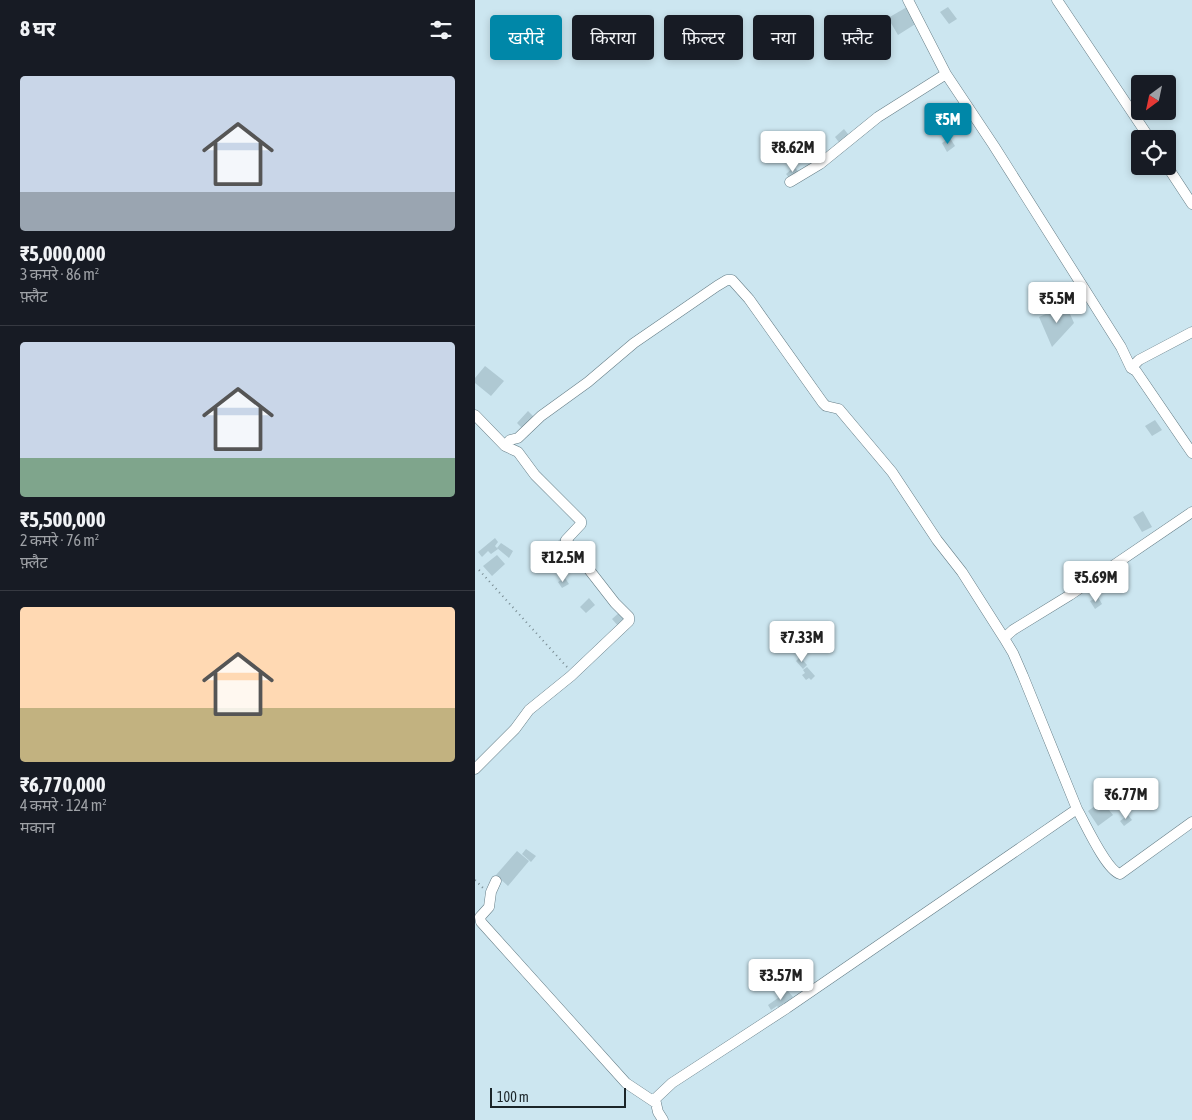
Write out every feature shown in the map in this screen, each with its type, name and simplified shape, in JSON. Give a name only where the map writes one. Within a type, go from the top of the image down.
[{"type":"street","points":[[908,0],[946,74],[1019,184],[1121,347],[1131,368],[1136,370],[1192,453]]},
{"type":"street","points":[[1057,0],[1144,130]]},
{"type":"street","points":[[790,182],[820,164],[878,118],[946,74]]},
{"type":"street","points":[[1173,175],[1192,204]]},
{"type":"street","points":[[505,446],[511,440],[518,438],[541,416],[588,382],[633,343],[717,286],[727,280],[732,280],[749,299],[823,403],[826,406],[839,409],[893,472],[937,540],[962,572],[1013,653],[1077,809],[1113,870],[1120,874],[1192,822]]},
{"type":"street","points":[[1131,368],[1139,360],[1192,332]]},
{"type":"street","points":[[475,415],[505,446],[518,452],[535,475],[581,521],[581,524],[566,540],[629,618],[625,625],[573,674],[529,710],[515,729],[475,769]]},
{"type":"street","points":[[1004,638],[1013,630],[1070,595],[1192,512]]},
{"type":"street","points":[[663,1120],[658,1112],[655,1099],[671,1083],[787,1008],[1077,809]]},
{"type":"street","points":[[497,881],[491,892],[489,907],[480,917],[481,922],[626,1083],[655,1103]]},
{"type":"path","points":[[479,570],[573,674]]},
{"type":"building","points":[[907,7],[917,23],[898,35],[891,23],[891,16]]},
{"type":"building","points":[[948,7],[957,19],[949,24],[940,12]]},
{"type":"building","points":[[844,129],[851,138],[841,145],[835,137]]},
{"type":"building","points":[[950,138],[955,146],[947,152],[942,143]]},
{"type":"building","points":[[794,167],[800,173],[791,180],[786,174]]},
{"type":"building","points":[[1066,305],[1074,323],[1052,347],[1039,317]]},
{"type":"building","points":[[485,366],[504,381],[491,396],[475,383],[475,378]]},
{"type":"building","points":[[528,411],[535,418],[523,429],[517,423]]},
{"type":"building","points":[[1155,420],[1162,430],[1152,436],[1145,426]]},
{"type":"building","points":[[1143,511],[1152,527],[1142,532],[1133,517]]},
{"type":"building","points":[[495,538],[498,542],[495,546],[498,549],[491,554],[488,551],[482,557],[478,552]]},
{"type":"building","points":[[561,538],[569,547],[561,554],[554,545]]},
{"type":"building","points":[[501,543],[513,551],[509,558],[497,548]]},
{"type":"building","points":[[497,555],[505,564],[492,576],[483,566]]},
{"type":"building","points":[[565,578],[569,584],[562,588],[558,582]]},
{"type":"building","points":[[1098,597],[1102,604],[1095,609],[1090,601]]},
{"type":"building","points":[[589,598],[595,605],[586,613],[580,607]]},
{"type":"building","points":[[620,612],[628,621],[620,628],[612,619]]},
{"type":"building","points":[[800,657],[807,665],[803,669],[796,661]]},
{"type":"building","points":[[807,667],[815,676],[811,680],[809,678],[806,680],[802,675],[805,673],[803,670]]},
{"type":"building","points":[[1102,801],[1113,815],[1098,826],[1088,811]]},
{"type":"building","points":[[1128,815],[1132,820],[1124,826],[1120,821]]},
{"type":"building","points":[[526,849],[536,856],[531,862],[522,854]]},
{"type":"building","points":[[517,851],[529,861],[508,886],[496,875]]},
{"type":"building","points":[[788,991],[793,997],[779,1008],[777,1006],[771,1010],[768,1005]]}]
